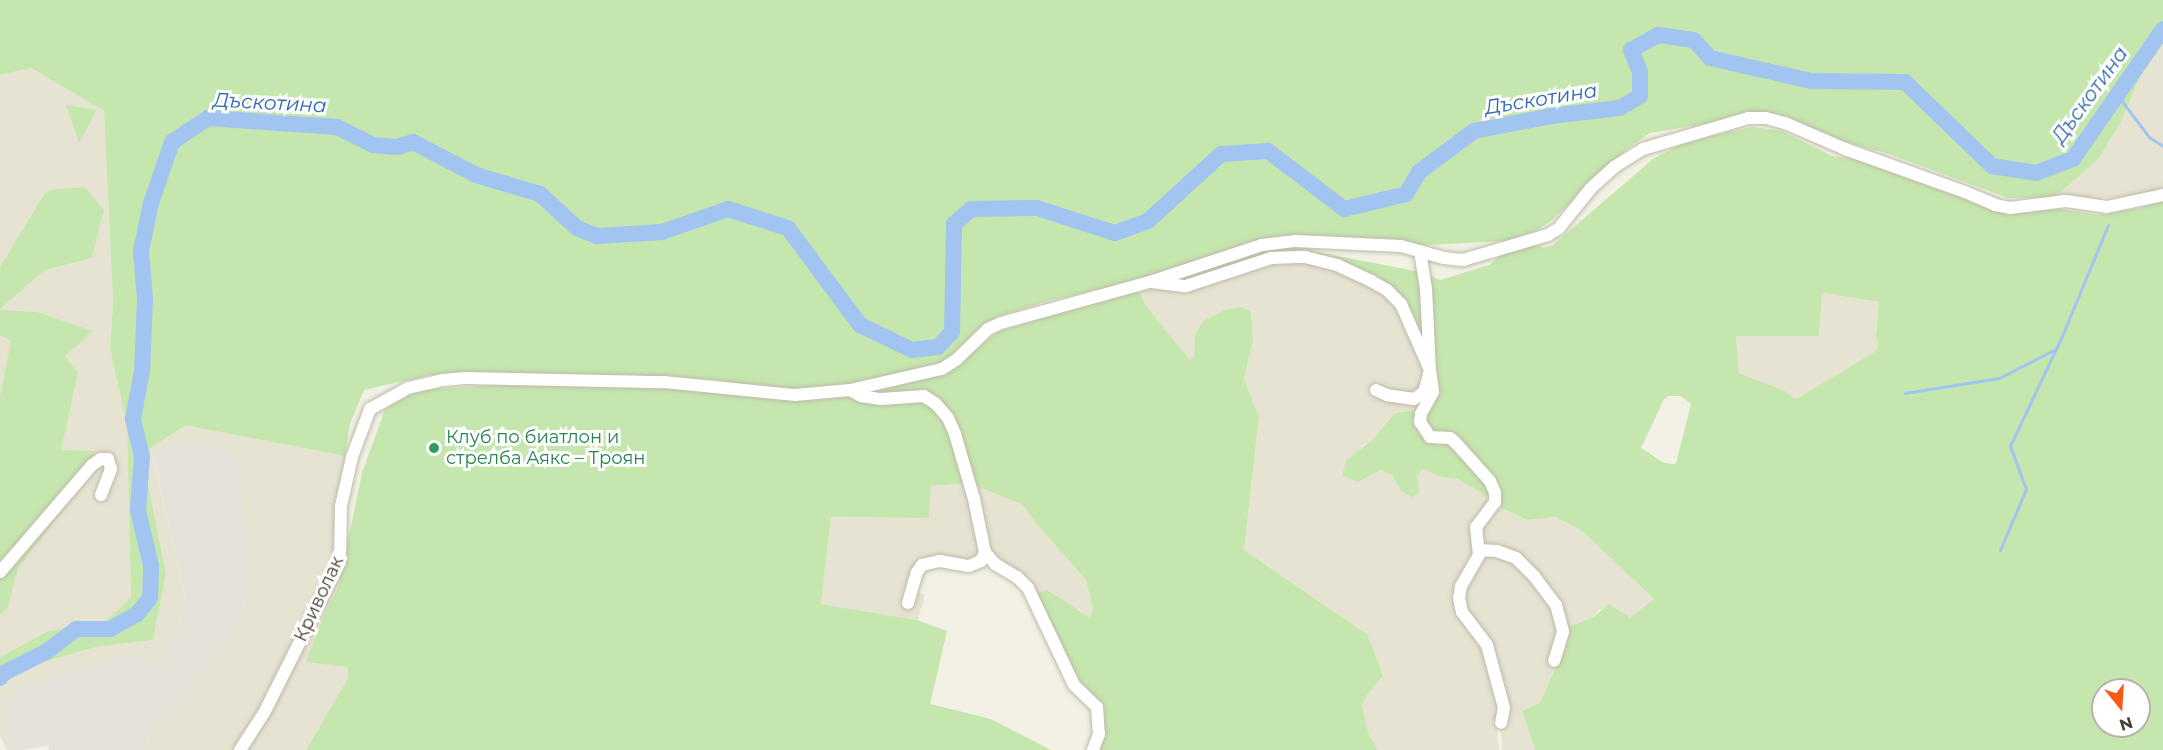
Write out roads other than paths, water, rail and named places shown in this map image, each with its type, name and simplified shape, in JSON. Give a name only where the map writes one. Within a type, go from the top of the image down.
[{"type":"street","points":[[850,390],[942,369],[956,360],[982,333],[1001,323],[1150,282],[1278,242],[1401,246],[1444,258],[1463,260],[1548,235],[1559,228],[1591,188],[1614,167],[1643,149],[1748,118],[1766,118],[1785,123],[1845,149],[1915,173],[1995,205],[2010,208],[2073,201],[2107,207],[2163,195]]},
{"type":"street","points":[[1420,251],[1427,299],[1433,392],[1421,414],[1420,422],[1430,437],[1450,438],[1455,442],[1490,482],[1496,493],[1495,502],[1476,527],[1478,560],[1459,593],[1459,606],[1487,645],[1504,708],[1501,723]]},
{"type":"street","points":[[1150,282],[1186,286],[1271,258],[1305,257],[1337,265],[1371,281],[1395,297],[1407,315],[1430,370],[1424,392],[1414,399],[1387,395],[1376,390]]},
{"type":"street","name":"Криволак","points":[[240,750],[264,713],[340,562],[341,506],[352,457],[370,409],[408,388],[443,380],[664,382],[795,395],[850,390]]},
{"type":"street","points":[[850,390],[861,396],[881,399],[924,396],[936,404],[956,434],[974,499],[985,552],[994,564],[1017,577],[1028,588],[1062,654],[1074,685],[1097,707],[1099,734],[1093,750]]},
{"type":"street","points":[[0,572],[92,465],[101,459],[108,459],[111,469],[101,495]]},
{"type":"street","points":[[1479,550],[1497,551],[1516,558],[1534,576],[1556,605],[1563,632],[1554,661]]},
{"type":"street","points":[[908,603],[917,572],[922,566],[940,561],[969,566],[981,561],[985,552]]},
{"type":"waterway","name":"Дъскотина","points":[[0,678],[4,673],[46,652],[76,629],[110,629],[137,614],[150,598],[151,566],[138,510],[142,456],[133,419],[142,371],[145,299],[141,251],[151,203],[172,142],[208,118],[337,127],[373,145],[397,147],[413,142],[476,175],[540,194],[577,228],[597,236],[662,232],[728,209],[788,228],[860,325],[912,350],[938,347],[952,332],[954,224],[971,209],[1037,208],[1115,233],[1148,221],[1221,154],[1268,151],[1344,209],[1406,194],[1419,172],[1474,131],[1551,116],[1620,108],[1640,96],[1640,72],[1631,50],[1658,35],[1694,40],[1710,58],[1811,81],[1905,82],[1992,166],[2036,173],[2073,159],[2163,29]]},
{"type":"waterway","points":[[2118,96],[2149,137],[2163,146]]},
{"type":"waterway","points":[[2000,550],[2026,489],[2010,446],[2062,336],[2108,225]]},
{"type":"waterway","points":[[1905,393],[1999,378],[2054,350]]},
{"type":"place","name":"Клуб по биатлон и стрелба Аякс – Троян","points":[[434,448]]}]
